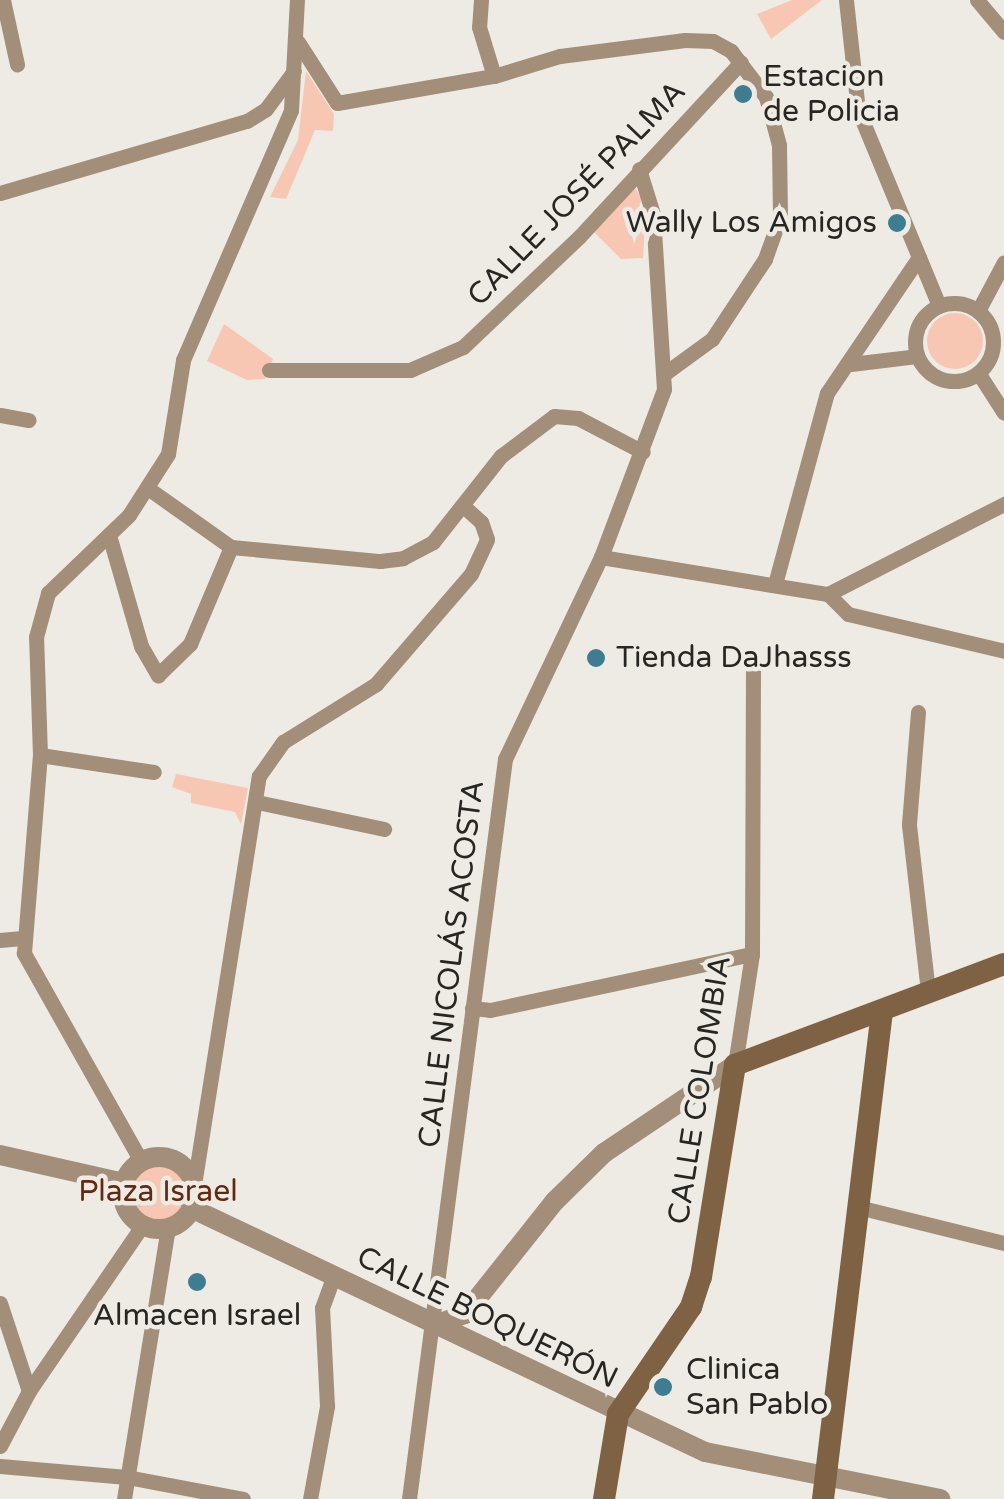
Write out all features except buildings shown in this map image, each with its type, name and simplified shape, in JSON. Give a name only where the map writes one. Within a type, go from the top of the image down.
[{"type":"main road","points":[[735,1065],[1004,964]]},
{"type":"main road","points":[[824,1488],[882,1011]]},
{"type":"main road","name":"CALLE COLOMBIA","points":[[604,1499],[618,1414],[691,1307],[735,1065]]},
{"type":"street","points":[[3,0],[17,64]]},
{"type":"street","points":[[141,1161],[32,973],[22,938],[40,756],[40,610],[60,578],[109,535],[149,489],[168,454],[183,360],[283,134],[294,71],[297,0]]},
{"type":"street","points":[[481,0],[479,27],[494,76]]},
{"type":"street","points":[[846,0],[858,110],[938,306]]},
{"type":"street","points":[[978,0],[1004,32]]},
{"type":"street","points":[[294,40],[337,104],[494,76],[537,59],[686,40],[722,44],[766,97],[773,120],[780,217],[765,258],[712,339],[664,374]]},
{"type":"street","name":"CALLE JOSÉ PALMA","points":[[269,370],[389,372],[436,362],[488,327],[740,62]]},
{"type":"street","points":[[0,193],[246,122],[266,109],[294,71]]},
{"type":"street","name":"CALLE NICOLÁS ACOSTA","points":[[409,1499],[505,759],[601,557],[643,452],[664,374],[653,214],[640,169]]},
{"type":"street","points":[[851,364],[852,351],[920,257]]},
{"type":"street","points":[[978,311],[1004,262]]},
{"type":"street","points":[[938,306],[978,311]]},
{"type":"street","points":[[938,306],[916,331],[916,356],[943,380],[983,369],[1004,369]]},
{"type":"street","points":[[978,311],[994,340],[983,369],[1004,413]]},
{"type":"street","points":[[775,584],[814,423],[833,381],[851,364],[916,356]]},
{"type":"street","points":[[0,415],[29,420]]},
{"type":"street","points":[[149,489],[231,547],[403,558],[433,542],[501,456],[554,416],[578,418],[643,452]]},
{"type":"street","points":[[828,594],[1004,504]]},
{"type":"street","points":[[124,1499],[168,1228],[192,1208],[257,802],[270,754],[376,684],[471,574],[486,539],[480,522],[462,505]]},
{"type":"street","points":[[109,535],[141,646],[158,675],[190,644],[231,547]]},
{"type":"street","points":[[601,557],[828,594],[848,614],[1004,651]]},
{"type":"street","name":"CALLE COLOMBIA","points":[[735,1065],[752,954],[753,664]]},
{"type":"street","points":[[918,712],[909,825],[928,992]]},
{"type":"street","points":[[40,756],[154,772]]},
{"type":"street","points":[[257,802],[384,829]]},
{"type":"street","points":[[0,940],[22,938]]},
{"type":"street","points":[[472,1008],[490,1010],[752,954]]},
{"type":"street","points":[[433,1326],[465,1314],[555,1201],[604,1154],[735,1065]]},
{"type":"street","points":[[0,1155],[124,1183]]},
{"type":"street","points":[[141,1161],[174,1160],[194,1184]]},
{"type":"street","points":[[141,1161],[124,1183],[125,1207],[142,1226],[168,1228]]},
{"type":"street","points":[[858,1207],[1004,1243]]},
{"type":"street","name":"CALLE BOQUERÓN","points":[[192,1208],[332,1278],[705,1452],[824,1488],[940,1499]]},
{"type":"street","points":[[0,1446],[29,1391],[142,1226]]},
{"type":"street","points":[[310,1499],[327,1406],[322,1308],[332,1278]]},
{"type":"street","points":[[0,1303],[29,1391]]},
{"type":"street","points":[[0,1466],[127,1477],[242,1499]]},
{"type":"green space","points":[[792,0],[822,0],[771,39],[757,14]]},
{"type":"green space","points":[[306,71],[334,114],[333,131],[315,130],[286,199],[270,197],[298,140]]},
{"type":"green space","points":[[634,186],[646,206],[643,258],[621,259],[591,229]]},
{"type":"green space","points":[[955,313],[975,321],[983,341],[975,361],[955,369],[935,361],[927,341],[935,321]]},
{"type":"green space","points":[[224,324],[273,359],[265,379],[247,380],[207,361]]},
{"type":"green space","points":[[176,774],[248,788],[241,824],[235,812],[191,803],[191,794],[172,787]]},
{"type":"green space","name":"Plaza Israel","points":[[158,1162],[180,1171],[189,1193],[180,1215],[158,1224],[136,1215],[127,1193],[136,1171]]},
{"type":"place","name":"Estacion de Policia","points":[[743,94]]},
{"type":"place","name":"Wally Los Amigos","points":[[897,223]]},
{"type":"place","name":"Tienda DaJhasss","points":[[596,658]]},
{"type":"place","name":"Almacen Israel","points":[[197,1282]]},
{"type":"place","name":"Clinica San Pablo","points":[[663,1387]]}]
